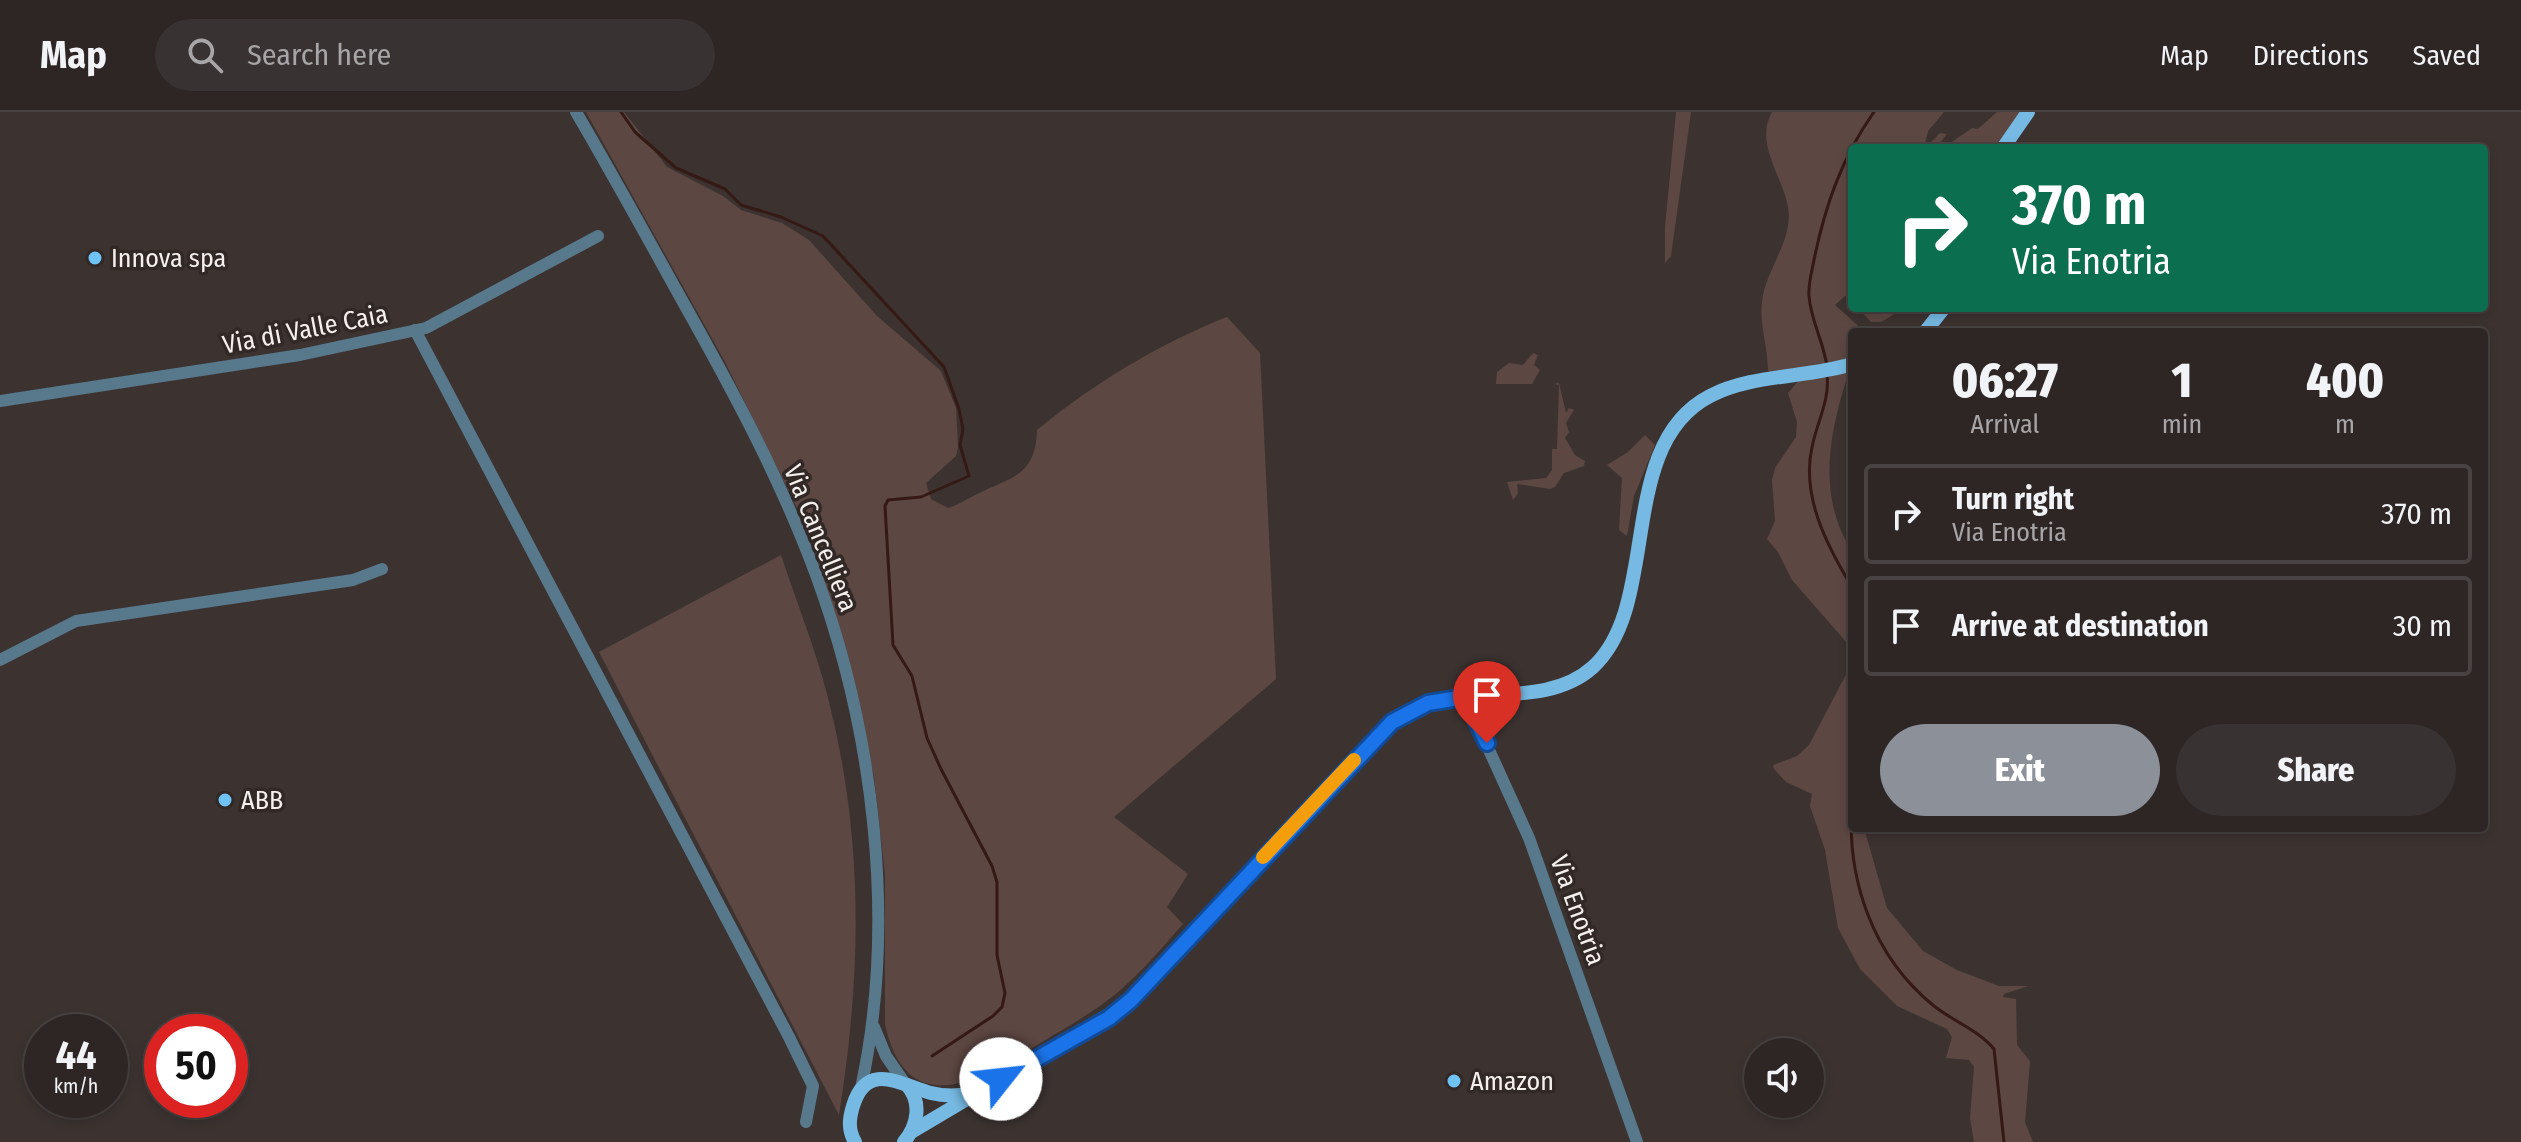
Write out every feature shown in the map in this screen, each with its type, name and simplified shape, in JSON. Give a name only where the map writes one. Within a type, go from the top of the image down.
[{"type":"main road","points":[[2006,144],[2028,112]]},
{"type":"main road","points":[[1928,328],[1941,312]]},
{"type":"main road","points":[[910,1138],[977,1093],[1127,1004],[1388,725],[1428,703],[1558,687],[1595,666],[1622,623],[1646,499],[1661,456],[1677,426],[1693,407],[1713,394],[1847,366]]},
{"type":"main road","points":[[843,1142],[861,1088],[885,1078],[938,1095],[977,1093]]},
{"type":"main road","points":[[904,1082],[916,1102],[910,1138]]},
{"type":"main road","points":[[849,1127],[855,1142]]},
{"type":"street","name":"Via Cancelliera","points":[[576,112],[739,403],[782,492],[831,616],[849,687],[873,830],[879,901],[873,1024],[861,1088]]},
{"type":"street","name":"Via di Valle Caia","points":[[0,401],[300,355],[426,328],[598,236]]},
{"type":"street","points":[[415,330],[789,1037],[813,1086],[806,1122]]},
{"type":"street","points":[[0,660],[76,621],[353,580],[382,569]]},
{"type":"street","name":"Via Enotria","points":[[1465,697],[1529,838],[1637,1142]]},
{"type":"street","name":"Via Cancelliera","points":[[873,1024],[886,1056],[904,1082]]},
{"type":"shaded area","points":[[586,112],[624,112],[667,167],[723,196],[741,210],[782,223],[809,240],[877,316],[941,371],[956,408],[958,447],[956,456],[926,483],[931,499],[948,508],[1019,473],[1032,457],[1037,430],[1104,381],[1177,339],[1227,317],[1260,353],[1276,679],[1114,817],[1188,874],[1167,907],[1183,924],[1142,969],[1108,1000],[1020,1056],[973,1079],[950,1085],[929,1084],[911,1075],[896,1056],[885,1024],[885,875],[874,777],[831,601],[802,518],[724,360]]},
{"type":"shaded area","points":[[1676,112],[1691,112],[1671,256],[1665,263],[1665,227]]},
{"type":"shaded area","points":[[1772,112],[1944,112],[1928,131],[1925,144],[1848,144],[1848,294],[1835,305],[1861,328],[1848,328],[1848,360],[1772,375],[1768,370],[1762,302],[1789,219],[1785,196],[1768,148],[1767,124]]},
{"type":"shaded area","points":[[1997,112],[2020,112],[1997,144],[1949,144],[1972,128],[1978,129]]},
{"type":"shaded area","points":[[1940,133],[1947,134],[1939,144],[1929,144]]},
{"type":"shaded area","points":[[1862,312],[1898,312],[1881,322],[1871,322]]},
{"type":"shaded area","points":[[1533,353],[1538,355],[1534,365],[1540,370],[1532,384],[1496,384],[1497,372],[1509,363],[1523,365]]},
{"type":"shaded area","points":[[1848,372],[1831,446],[1830,489],[1834,511],[1848,544],[1848,644],[1792,580],[1778,552],[1767,539],[1775,521],[1772,480],[1775,468],[1796,437],[1797,422],[1788,393],[1799,380]]},
{"type":"shaded area","points":[[1559,383],[1566,413],[1569,408],[1574,410],[1566,423],[1569,432],[1565,438],[1575,455],[1585,461],[1584,466],[1564,473],[1555,487],[1550,489],[1517,484],[1518,493],[1513,500],[1507,482],[1546,478],[1552,470],[1552,449],[1557,449],[1559,385],[1553,384]]},
{"type":"shaded area","points":[[1645,435],[1655,445],[1634,496],[1627,536],[1619,530],[1622,478],[1607,465],[1628,452]]},
{"type":"shaded area","points":[[781,555],[827,694],[848,800],[856,904],[855,956],[847,1061],[839,1115],[599,652]]},
{"type":"shaded area","points":[[1848,671],[1848,832],[1865,832],[1887,908],[1923,951],[1957,970],[1999,986],[2028,986],[2003,997],[2016,999],[2017,1045],[2030,1061],[2025,1122],[2033,1142],[1974,1142],[1970,1118],[1974,1067],[1969,1060],[1946,1058],[1952,1037],[1947,1029],[1897,1006],[1860,969],[1838,928],[1825,850],[1810,806],[1812,794],[1786,782],[1773,765],[1797,756],[1809,745]]},
{"type":"waterway","points":[[621,112],[635,132],[676,168],[725,189],[741,205],[781,217],[823,236],[944,367],[959,409],[963,429],[960,445],[969,476],[921,497],[888,500],[885,506],[893,645],[912,676],[927,738],[992,866],[997,882],[997,955],[1005,993],[1002,1007],[993,1016],[932,1056]]},
{"type":"waterway","points":[[1855,144],[1874,112]]},
{"type":"waterway","points":[[1827,367],[1810,305],[1810,278],[1824,220],[1848,158]]},
{"type":"waterway","points":[[1827,375],[1825,402],[1812,447],[1810,484],[1825,538],[1848,580]]},
{"type":"waterway","points":[[1851,832],[1859,887],[1879,939],[1894,964],[1934,1006],[1981,1036],[1994,1049],[2004,1142]]},
{"type":"slow traffic","points":[[1263,857],[1354,760]]},
{"type":"place","name":"Innova spa","points":[[95,258]]},
{"type":"place","name":"ABB","points":[[225,800]]},
{"type":"place","name":"Amazon","points":[[1454,1081]]},
{"type":"route","points":[[1001,1079],[1119,1011],[1392,722],[1428,703],[1465,697],[1487,743]]}]
